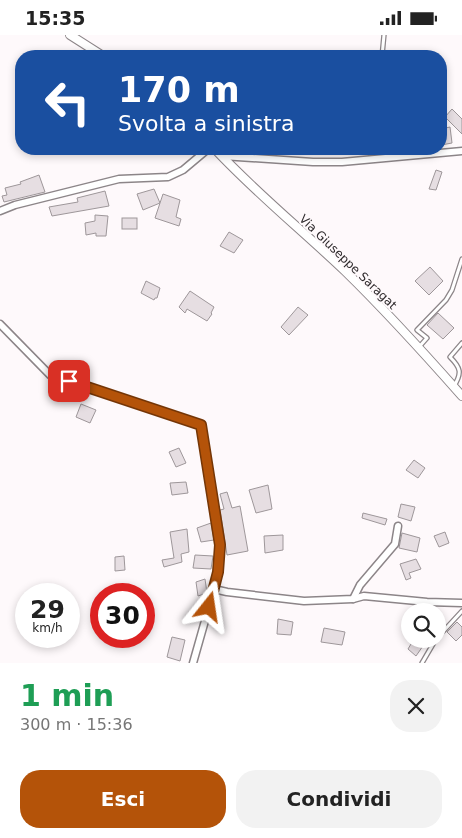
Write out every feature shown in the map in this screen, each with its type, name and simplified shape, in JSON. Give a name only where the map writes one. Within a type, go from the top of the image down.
[{"type":"street","points":[[70,35],[94,50]]},
{"type":"street","points":[[447,151],[462,151]]},
{"type":"street","points":[[0,211],[15,205],[119,179],[168,177],[183,170],[201,155]]},
{"type":"street","points":[[222,156],[342,162],[399,155]]},
{"type":"street","name":"Via Giuseppe Saragat","points":[[222,156],[282,215],[345,271],[419,347],[462,396]]},
{"type":"street","points":[[0,324],[50,375],[201,425],[220,545],[218,572],[193,663]]},
{"type":"street","points":[[353,599],[360,585],[395,545],[398,525]]},
{"type":"street","points":[[214,589],[304,601],[353,599],[364,596],[426,602],[462,603]]},
{"type":"lane","points":[[383,50],[384,35]]},
{"type":"lane","points":[[419,347],[427,338],[417,330],[446,300],[452,290],[462,259]]},
{"type":"lane","points":[[454,387],[460,378],[460,372],[458,365],[450,357],[462,343]]},
{"type":"lane","points":[[446,628],[462,611]]},
{"type":"lane","points":[[422,663],[431,648]]},
{"type":"building","points":[[452,109],[462,119],[462,134],[447,119],[447,115]]},
{"type":"building","points":[[450,127],[452,143],[447,144],[447,128]]},
{"type":"building","points":[[436,170],[442,172],[436,190],[429,189]]},
{"type":"building","points":[[39,175],[45,192],[4,202],[2,196],[7,195],[5,188],[21,184],[20,182]]},
{"type":"building","points":[[154,189],[160,203],[143,210],[137,194]]},
{"type":"building","points":[[105,191],[109,206],[52,216],[49,207],[78,202],[77,198]]},
{"type":"building","points":[[163,194],[180,200],[176,217],[181,219],[179,226],[155,218]]},
{"type":"building","points":[[95,215],[108,216],[106,236],[96,236],[96,233],[86,235],[85,223],[95,221]]},
{"type":"building","points":[[122,218],[137,218],[137,229],[122,229]]},
{"type":"building","points":[[229,232],[243,240],[234,253],[220,246]]},
{"type":"building","points":[[430,267],[443,281],[429,295],[415,281]]},
{"type":"building","points":[[146,281],[160,288],[157,298],[154,300],[141,293]]},
{"type":"building","points":[[190,291],[214,307],[207,321],[187,309],[185,313],[179,307]]},
{"type":"building","points":[[298,307],[308,315],[289,335],[281,327]]},
{"type":"building","points":[[438,313],[454,328],[443,339],[427,325]]},
{"type":"building","points":[[81,404],[96,410],[90,423],[76,417]]},
{"type":"building","points":[[179,448],[186,463],[176,467],[169,452]]},
{"type":"building","points":[[414,460],[425,468],[418,478],[406,470]]},
{"type":"building","points":[[186,482],[188,493],[172,495],[170,483]]},
{"type":"building","points":[[268,485],[272,509],[256,513],[249,490]]},
{"type":"building","points":[[227,492],[232,508],[240,506],[248,551],[227,555],[220,510],[224,509],[220,494]]},
{"type":"building","points":[[401,504],[415,507],[411,521],[398,517]]},
{"type":"building","points":[[363,513],[387,519],[385,525],[362,518]]},
{"type":"building","points":[[211,523],[214,540],[201,542],[197,528]]},
{"type":"building","points":[[187,529],[189,552],[181,554],[182,562],[164,567],[162,560],[174,558],[170,532]]},
{"type":"building","points":[[445,532],[449,543],[439,547],[434,536]]},
{"type":"building","points":[[402,533],[420,538],[417,552],[399,548]]},
{"type":"building","points":[[283,535],[283,550],[265,553],[264,536]]},
{"type":"building","points":[[195,555],[213,556],[211,569],[193,568]]},
{"type":"building","points":[[124,556],[125,570],[115,571],[115,557]]},
{"type":"building","points":[[416,559],[421,569],[409,573],[411,578],[406,580],[400,564]]},
{"type":"building","points":[[205,579],[207,593],[198,596],[196,582]]},
{"type":"building","points":[[278,619],[293,622],[291,635],[277,634]]},
{"type":"building","points":[[457,622],[462,627],[462,635],[456,641],[447,632]]},
{"type":"building","points":[[324,628],[345,632],[342,645],[321,642]]},
{"type":"building","points":[[172,637],[185,640],[180,661],[167,657]]},
{"type":"building","points":[[409,648],[422,648],[416,656]]},
{"type":"route","points":[[69,381],[201,425],[220,545],[218,572],[209,607]]}]
